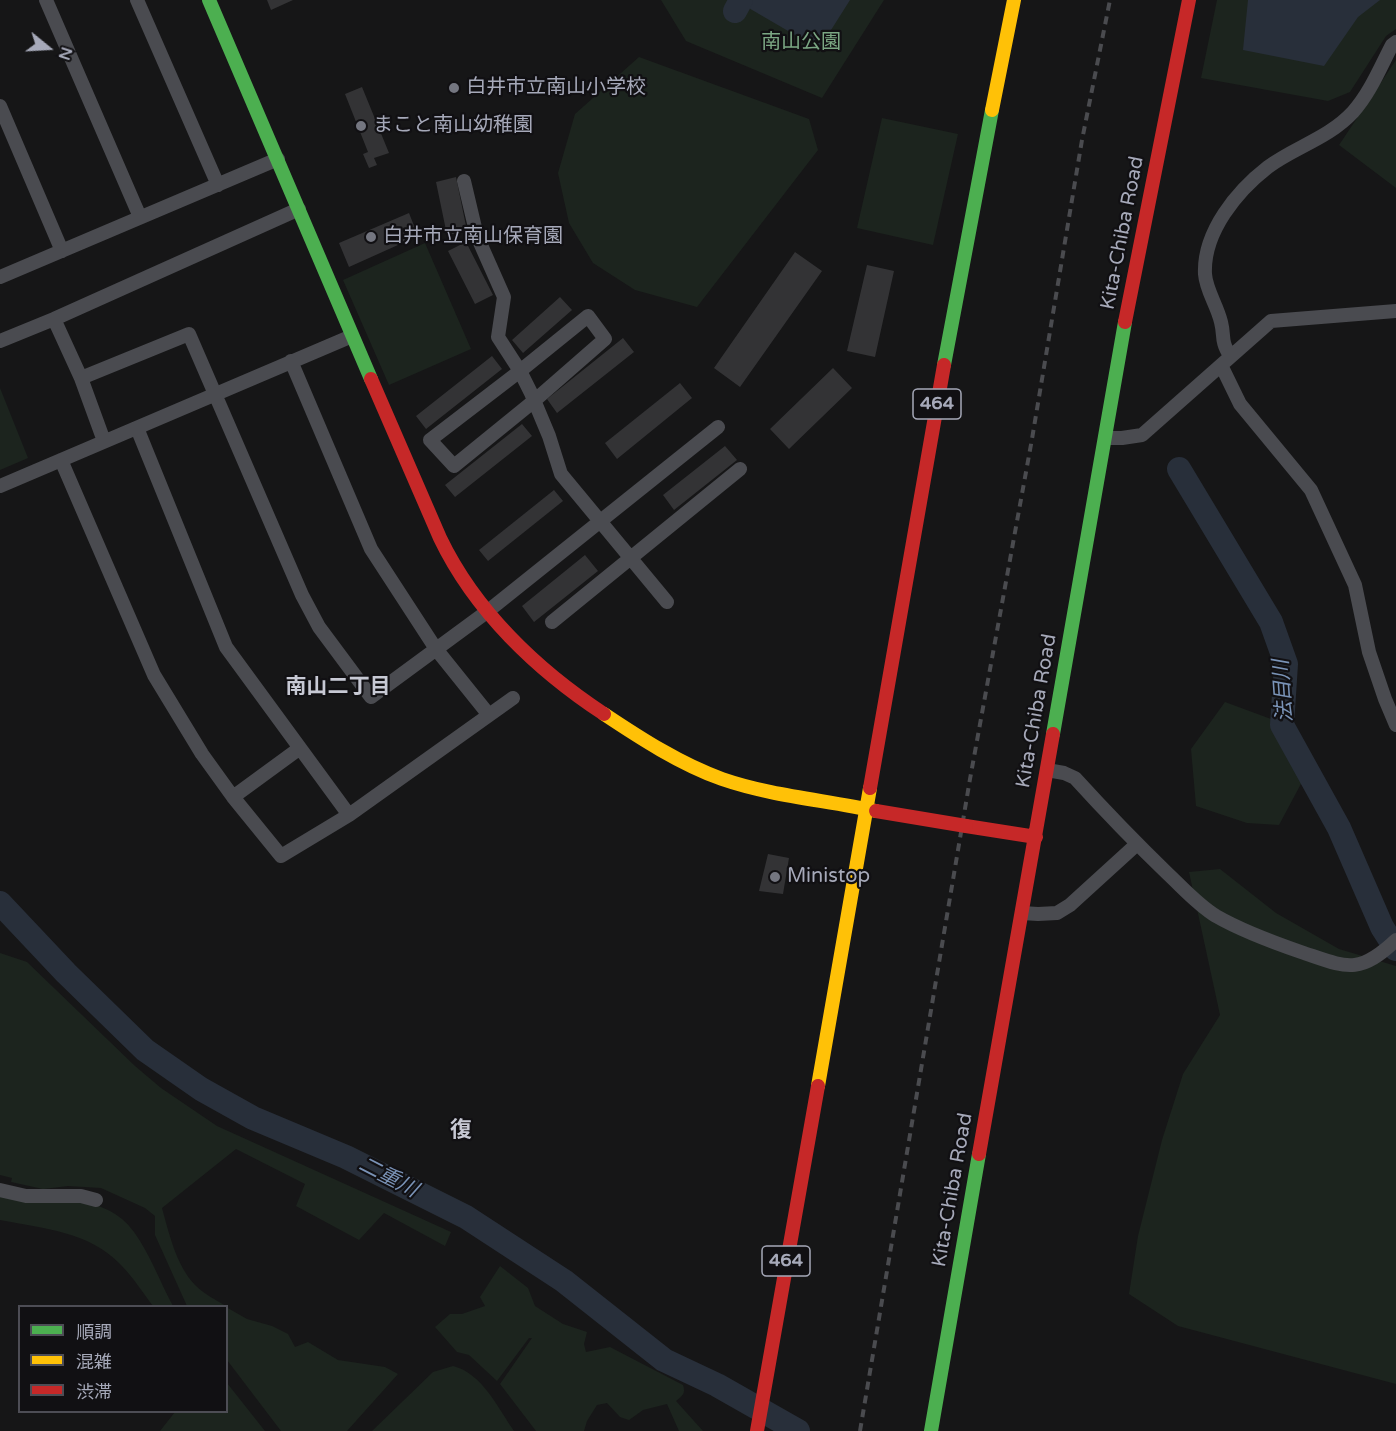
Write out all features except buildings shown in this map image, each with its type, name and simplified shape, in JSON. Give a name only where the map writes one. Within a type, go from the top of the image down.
[{"type":"main road","points":[[209,0],[433,524],[451,560],[488,611],[515,640],[575,696],[614,723],[678,759],[720,777],[774,793],[1029,836]]},
{"type":"main road","name":"464","points":[[757,1431],[816,1091],[871,810],[960,272],[1014,0]]},
{"type":"main road","name":"Kita-Chiba Road","points":[[931,1431],[1022,913],[1029,836],[1047,770],[1128,305],[1189,0]]},
{"type":"street","points":[[46,0],[140,217]]},
{"type":"street","points":[[137,0],[218,184]]},
{"type":"street","points":[[1396,42],[1392,45],[1365,97],[1352,114],[1327,133],[1269,167],[1244,189],[1217,226],[1209,243],[1205,275],[1221,322],[1225,360],[1240,404],[1311,489],[1355,585],[1369,652],[1396,725]]},
{"type":"street","points":[[0,106],[62,251]]},
{"type":"street","points":[[0,277],[278,159]]},
{"type":"street","points":[[464,181],[477,236],[504,297],[498,337],[520,371],[534,401],[549,436],[561,474],[599,523],[667,602]]},
{"type":"street","points":[[0,341],[299,209]]},
{"type":"street","points":[[1105,438],[1142,435],[1270,321],[1396,311]]},
{"type":"street","points":[[588,316],[605,339],[534,401],[454,466],[430,440],[588,316]]},
{"type":"street","points":[[54,319],[81,378],[104,441]]},
{"type":"street","points":[[81,378],[189,334],[302,595],[319,627],[371,697],[488,611],[718,427]]},
{"type":"street","points":[[0,486],[352,336]]},
{"type":"street","points":[[291,362],[371,549],[436,649],[489,715]]},
{"type":"street","points":[[137,428],[226,647],[349,815]]},
{"type":"street","points":[[60,460],[154,675],[202,754],[233,797],[281,856],[349,815],[513,698]]},
{"type":"street","points":[[552,622],[740,469]]},
{"type":"street","points":[[233,797],[300,748]]},
{"type":"street","points":[[1047,770],[1064,772],[1075,778],[1137,844],[1215,915],[1274,943],[1348,965],[1365,964],[1385,951],[1396,940]]},
{"type":"street","points":[[1022,913],[1057,913],[1070,905],[1137,844]]},
{"type":"street","points":[[0,1190],[26,1196],[81,1196],[96,1200]]},
{"type":"green space","name":"南山公園","points":[[661,0],[884,0],[822,98],[686,41]]},
{"type":"green space","points":[[1217,0],[1396,0],[1396,29],[1386,36],[1350,92],[1328,101],[1201,78]]},
{"type":"green space","points":[[639,57],[809,119],[818,150],[697,307],[635,290],[593,263],[569,223],[558,173],[575,114]]},
{"type":"green space","points":[[1396,60],[1396,188],[1339,145]]},
{"type":"green space","points":[[882,118],[958,134],[933,245],[857,228]]},
{"type":"green space","points":[[425,243],[471,349],[389,385],[343,280]]},
{"type":"green space","points":[[0,388],[28,458],[0,470]]},
{"type":"green space","points":[[1225,702],[1271,719],[1303,780],[1279,825],[1247,823],[1196,806],[1191,749]]},
{"type":"green space","points":[[1220,869],[1276,913],[1339,949],[1396,966],[1396,1384],[1178,1326],[1129,1294],[1138,1236],[1162,1140],[1183,1074],[1220,1015],[1189,872]]},
{"type":"green space","points":[[0,953],[27,962],[135,1066],[161,1088],[217,1126],[451,1232],[445,1246],[384,1213],[359,1240],[296,1206],[305,1184],[236,1149],[162,1208],[174,1248],[188,1277],[202,1291],[224,1305],[187,1305],[155,1235],[155,1216],[145,1208],[101,1188],[68,1186],[43,1189],[11,1182],[12,1178],[0,1175]]},
{"type":"green space","points":[[0,1195],[54,1197],[91,1204],[108,1210],[122,1219],[134,1232],[173,1305],[152,1305],[121,1265],[95,1245],[65,1233],[0,1220]]},
{"type":"green space","points":[[500,1266],[528,1288],[535,1306],[563,1324],[587,1332],[584,1344],[586,1352],[610,1347],[683,1385],[684,1393],[676,1401],[703,1431],[679,1431],[667,1404],[643,1410],[629,1420],[620,1417],[607,1403],[597,1405],[584,1431],[536,1431],[500,1384],[532,1338],[529,1338],[497,1381],[469,1355],[457,1352],[435,1327],[450,1314],[462,1314],[485,1306],[480,1297]]},
{"type":"green space","points":[[228,1308],[247,1319],[272,1326],[288,1334],[295,1347],[308,1342],[338,1360],[385,1367],[398,1374],[347,1431],[281,1431],[228,1361]]},
{"type":"green space","points":[[453,1366],[473,1376],[481,1384],[514,1431],[372,1431],[433,1372]]},
{"type":"green space","points":[[228,1384],[265,1431],[160,1431],[174,1413],[228,1413]]},
{"type":"shaded area","points":[[735,0],[850,0],[819,49]]},
{"type":"shaded area","points":[[1248,0],[1380,0],[1358,17],[1324,66],[1243,50]]},
{"type":"waterway","name":"法目川","points":[[735,11],[741,0]]},
{"type":"waterway","name":"法目川","points":[[1179,469],[1271,622],[1286,664],[1282,725],[1339,828],[1382,927],[1396,949]]},
{"type":"waterway","name":"二重川","points":[[0,903],[66,973],[145,1050],[201,1089],[253,1118],[346,1157],[466,1217],[564,1281],[664,1360],[717,1385],[798,1431]]},
{"type":"railway","points":[[860,1431],[970,779],[1032,439],[1082,140],[1110,0]]},
{"type":"traffic: fast","points":[[209,0],[371,379]]},
{"type":"traffic: fast","points":[[944,365],[992,110]]},
{"type":"traffic: fast","points":[[1053,734],[1125,322]]},
{"type":"traffic: fast","points":[[931,1431],[979,1154]]},
{"type":"traffic: slow","points":[[992,110],[1014,0]]},
{"type":"traffic: slow","points":[[604,714],[676,758],[722,779],[779,794],[876,811]]},
{"type":"traffic: slow","points":[[818,1086],[870,788]]},
{"type":"traffic: jam","points":[[1125,322],[1189,0]]},
{"type":"traffic: jam","points":[[870,788],[944,365]]},
{"type":"traffic: jam","points":[[371,379],[440,538],[454,565],[471,590],[510,637],[532,658],[579,697],[604,714]]},
{"type":"traffic: jam","points":[[979,1154],[1053,734]]},
{"type":"traffic: jam","points":[[876,811],[966,826]]},
{"type":"traffic: jam","points":[[966,826],[1036,837]]},
{"type":"traffic: jam","points":[[757,1431],[818,1086]]},
{"type":"place","name":"白井市立南山小学校","points":[[454,88]]},
{"type":"place","name":"まこと南山幼稚園","points":[[361,126]]},
{"type":"place","name":"白井市立南山保育園","points":[[371,237]]},
{"type":"place","name":"Ministop","points":[[775,877]]},
{"type":"district","name":"南山二丁目","points":[[338,687]]},
{"type":"district","name":"復","points":[[461,1131]]}]
